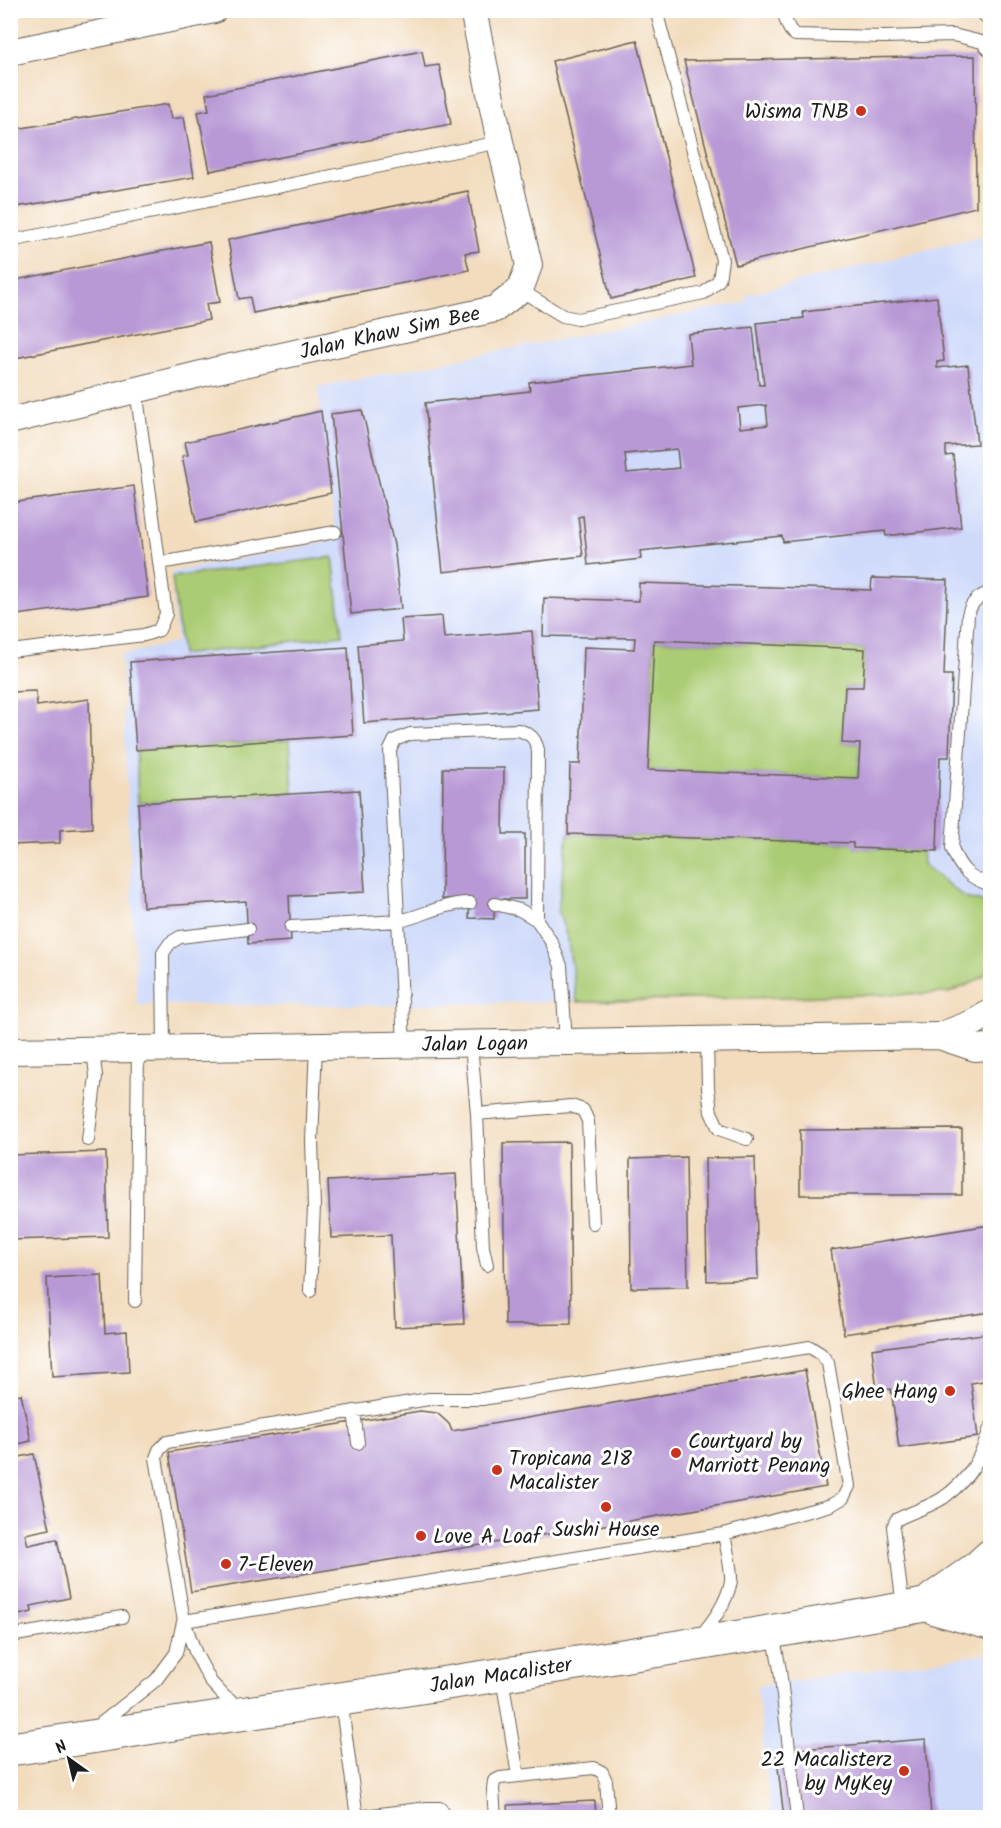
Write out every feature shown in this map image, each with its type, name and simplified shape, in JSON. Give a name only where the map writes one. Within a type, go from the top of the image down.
[{"type":"main road","points":[[914,1608],[977,1568],[990,1556]]},
{"type":"main road","name":"Jalan Macalister","points":[[10,1749],[773,1632],[990,1593]]},
{"type":"main road","points":[[914,1608],[990,1623]]},
{"type":"street","points":[[10,52],[214,10]]},
{"type":"street","points":[[472,10],[529,265],[520,290]]},
{"type":"street","name":"Jalan Khaw Sim Bee","points":[[10,421],[225,368],[495,309],[520,290]]},
{"type":"street","name":"Jalan Logan","points":[[939,1036],[973,1023],[990,1013]]},
{"type":"street","name":"Jalan Logan","points":[[10,1051],[939,1036],[975,1048],[990,1047]]},
{"type":"lane","points":[[520,290],[563,316],[578,319],[704,293],[719,280],[722,260],[656,10]]},
{"type":"lane","points":[[783,10],[790,32],[801,37],[885,38],[953,35],[982,42],[990,51]]},
{"type":"lane","points":[[10,241],[500,142]]},
{"type":"lane","points":[[10,651],[144,635],[159,630],[166,614],[136,389]]},
{"type":"lane","points":[[160,563],[335,532]]},
{"type":"lane","points":[[990,592],[975,600],[968,615],[952,848],[958,863],[968,874],[990,885]]},
{"type":"lane","points":[[404,1045],[390,750],[395,740],[410,734],[518,730],[529,733],[536,740],[538,750],[537,920]]},
{"type":"lane","points":[[291,927],[399,921],[439,909],[470,903]]},
{"type":"lane","points":[[495,904],[520,910],[537,920],[552,943],[561,966],[566,1042]]},
{"type":"lane","points":[[164,1049],[163,953],[170,943],[180,937],[248,929]]},
{"type":"lane","points":[[706,1040],[711,1112],[719,1129],[747,1139]]},
{"type":"lane","points":[[471,1044],[477,1114],[483,1247],[487,1265]]},
{"type":"lane","points":[[310,1291],[314,1207],[312,1141],[316,1046]]},
{"type":"lane","points":[[135,1301],[138,1049]]},
{"type":"lane","points":[[87,1140],[96,1076],[93,1050]]},
{"type":"lane","points":[[477,1114],[571,1106],[584,1110],[588,1121],[593,1223]]},
{"type":"lane","points":[[184,1621],[724,1534],[831,1505],[843,1498],[849,1486],[828,1363],[821,1354],[810,1347],[482,1399],[429,1399],[167,1442],[159,1450],[156,1458],[184,1621],[196,1654],[211,1682],[224,1696],[246,1713]]},
{"type":"lane","points":[[354,1411],[358,1443]]},
{"type":"lane","points":[[914,1608],[893,1527],[896,1520],[942,1498],[965,1479],[983,1453],[990,1428]]},
{"type":"lane","points":[[694,1644],[724,1603],[731,1579],[724,1534]]},
{"type":"lane","points":[[10,1635],[122,1617]]},
{"type":"lane","points":[[79,1739],[121,1710],[156,1680],[177,1653],[184,1621]]},
{"type":"lane","points":[[773,1632],[780,1670],[797,1818]]},
{"type":"lane","points":[[501,1675],[518,1776]]},
{"type":"lane","points":[[341,1700],[357,1817],[440,1808],[448,1818]]},
{"type":"lane","points":[[495,1818],[492,1789],[494,1781],[500,1778],[594,1768],[602,1772],[606,1781],[609,1818]]},
{"type":"shaded area","points":[[990,234],[990,971],[974,982],[949,993],[402,1005],[137,1005],[121,655],[177,642],[171,572],[336,540],[318,387],[747,302],[745,295]]},
{"type":"shaded area","points":[[990,1653],[990,1817],[771,1817],[757,1686]]},
{"type":"green space","points":[[333,557],[342,635],[182,655],[172,577]]},
{"type":"green space","points":[[654,640],[865,649],[863,687],[845,687],[842,743],[860,744],[858,778],[648,770]]},
{"type":"green space","points":[[290,740],[293,794],[138,803],[136,750]]},
{"type":"green space","points":[[568,834],[853,843],[854,848],[922,850],[923,864],[965,898],[990,904],[990,971],[974,982],[949,993],[577,1002],[568,941],[558,910]]},
{"type":"building","points":[[637,40],[696,278],[611,299],[552,61]]},
{"type":"building","points":[[422,51],[425,67],[439,65],[451,124],[210,171],[198,112],[209,110],[206,94]]},
{"type":"building","points":[[975,56],[976,207],[736,265],[684,61]]},
{"type":"building","points":[[168,104],[171,119],[184,117],[194,177],[10,208],[10,130]]},
{"type":"building","points":[[468,191],[479,251],[465,253],[469,270],[253,313],[250,297],[239,299],[228,240]]},
{"type":"building","points":[[209,242],[220,302],[206,304],[209,320],[10,359],[10,281]]},
{"type":"building","points":[[937,297],[944,361],[937,362],[937,368],[968,365],[977,444],[946,446],[946,456],[953,455],[961,527],[886,536],[885,531],[783,542],[782,536],[640,551],[641,559],[588,565],[583,516],[578,517],[583,556],[443,572],[425,403],[530,391],[529,382],[691,364],[688,334],[753,327],[759,385],[764,385],[757,323],[804,318],[803,312]],"holes":[[[766,405],[768,425],[740,428],[738,408]],[[677,449],[679,468],[627,473],[625,454]]]},
{"type":"building","points":[[362,410],[394,545],[401,609],[351,614],[331,414]]},
{"type":"building","points":[[321,411],[331,493],[196,522],[182,456],[188,455],[185,442]]},
{"type":"building","points":[[134,486],[148,597],[10,616],[10,503]]},
{"type":"building","points":[[872,578],[948,580],[944,675],[952,675],[949,757],[940,757],[937,851],[853,848],[853,843],[568,834],[570,764],[580,764],[584,647],[634,649],[635,638],[543,636],[544,598],[639,601],[639,583],[871,590]],"holes":[[[654,640],[865,649],[863,687],[845,687],[842,743],[860,744],[858,778],[648,770]]]},
{"type":"building","points":[[442,616],[444,638],[532,631],[538,709],[364,723],[358,645],[403,641],[401,619]]},
{"type":"building","points":[[348,647],[353,735],[136,750],[130,662]]},
{"type":"building","points":[[36,691],[37,706],[89,699],[92,828],[60,830],[60,843],[10,845],[10,692]]},
{"type":"building","points":[[443,768],[504,768],[503,834],[525,834],[525,899],[495,899],[494,919],[469,918],[470,899],[442,899]]},
{"type":"building","points":[[359,790],[365,892],[289,896],[291,941],[248,944],[246,901],[143,907],[138,803]]},
{"type":"building","points":[[962,1129],[962,1195],[800,1195],[800,1130]]},
{"type":"building","points":[[569,1142],[571,1324],[505,1325],[503,1143]]},
{"type":"building","points":[[106,1152],[108,1237],[10,1240],[10,1155]]},
{"type":"building","points":[[686,1157],[688,1287],[631,1288],[630,1159]]},
{"type":"building","points":[[755,1157],[758,1279],[707,1281],[705,1158]]},
{"type":"building","points":[[456,1174],[464,1324],[395,1327],[391,1235],[331,1238],[328,1181]]},
{"type":"building","points":[[990,1225],[990,1312],[844,1334],[831,1250]]},
{"type":"building","points":[[102,1275],[105,1333],[127,1331],[129,1372],[52,1377],[47,1278]]},
{"type":"building","points":[[990,1333],[990,1380],[971,1383],[978,1437],[899,1448],[891,1389],[877,1391],[872,1349]]},
{"type":"building","name":"Tropicana 218 Macalister","points":[[805,1370],[826,1487],[191,1592],[169,1452],[420,1411],[437,1413],[449,1424],[452,1431]]},
{"type":"building","points":[[21,1394],[31,1441],[10,1446],[10,1396]]},
{"type":"building","points":[[34,1454],[50,1529],[25,1534],[28,1545],[57,1539],[69,1598],[31,1606],[32,1612],[10,1617],[10,1459]]},
{"type":"building","points":[[926,1739],[931,1818],[784,1818],[776,1751]]},
{"type":"building","points":[[595,1801],[596,1818],[509,1818],[508,1805]]},
{"type":"place","name":"Wisma TNB","points":[[861,111]]},
{"type":"place","name":"Ghee Hang","points":[[950,1391]]},
{"type":"place","name":"Courtyard by Marriott Penang","points":[[676,1453]]},
{"type":"place","name":"Tropicana 218 Macalister","points":[[497,1470]]},
{"type":"place","name":"Sushi House","points":[[606,1507]]},
{"type":"place","name":"Love A Loaf","points":[[421,1536]]},
{"type":"place","name":"7-Eleven","points":[[226,1564]]},
{"type":"place","name":"22 Macalisterz by MyKey","points":[[904,1771]]}]
